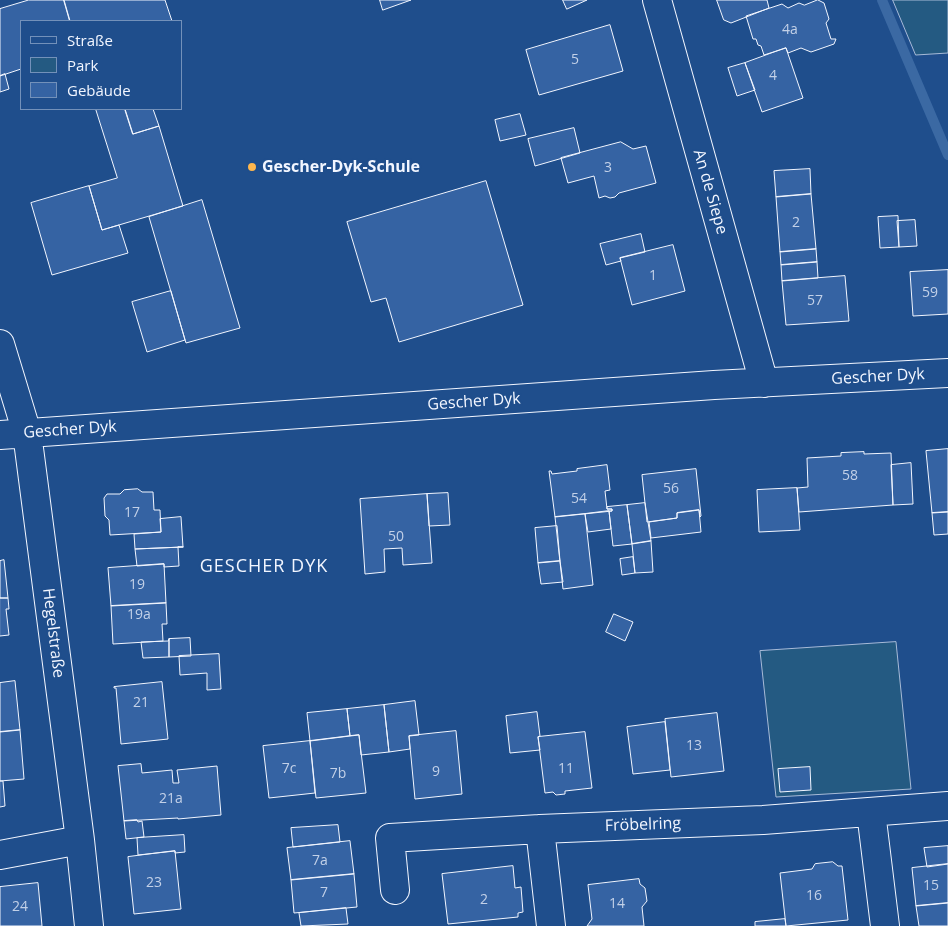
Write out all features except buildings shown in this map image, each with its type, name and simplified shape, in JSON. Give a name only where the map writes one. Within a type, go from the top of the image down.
[{"type":"street","name":"An de Siepe","points":[[657,0],[764,383]]},
{"type":"street","name":"Hegelstraße","points":[[0,344],[28,433],[80,840],[89,926]]},
{"type":"street","name":"Gescher Dyk","points":[[0,435],[764,383],[948,373]]},
{"type":"street","name":"Fröbelring","points":[[394,890],[390,838],[540,829],[764,820],[948,806]]},
{"type":"street","points":[[871,812],[884,926]]},
{"type":"street","points":[[540,829],[551,926]]},
{"type":"street","points":[[0,855],[80,840]]},
{"type":"green space","points":[[893,0],[948,0],[948,53],[916,55]]},
{"type":"green space","points":[[896,642],[911,789],[776,797],[760,651]]},
{"type":"waterway","points":[[882,0],[948,155]]},
{"type":"place","name":"Gescher-Dyk-Schule","points":[[252,167]]},
{"type":"district","name":"GESCHER DYK","points":[[264,567]]}]
